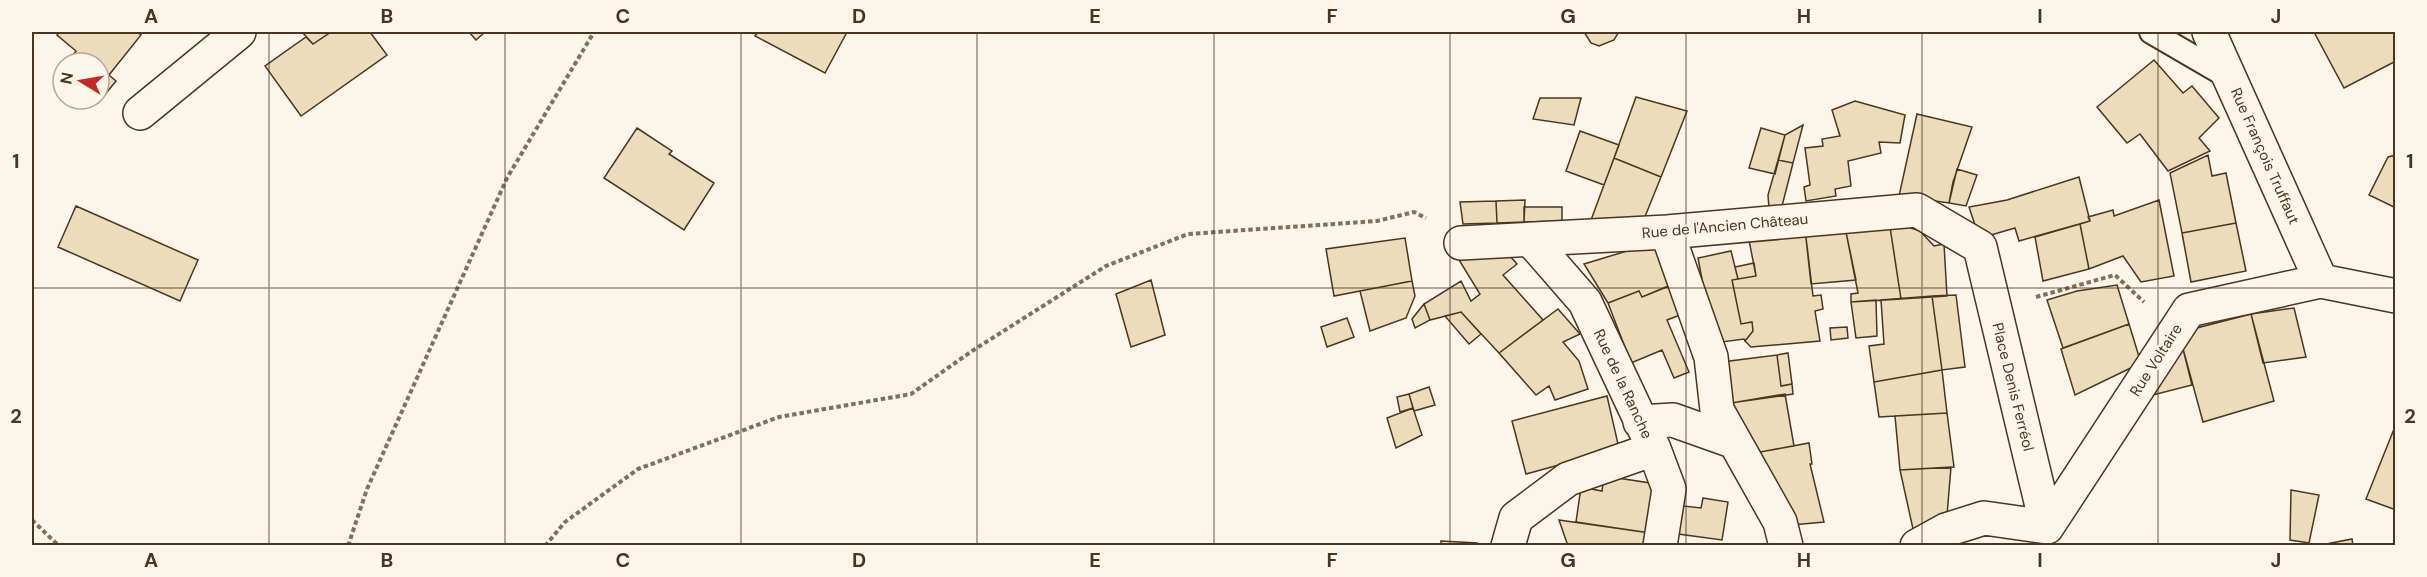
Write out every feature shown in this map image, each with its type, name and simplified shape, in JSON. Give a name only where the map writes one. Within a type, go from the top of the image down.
[{"type":"street","points":[[140,113],[239,32]]},
{"type":"street","name":"Rue François Truffaut","points":[[2209,32],[2321,280]]},
{"type":"street","name":"Rue de l'Ancien Château","points":[[1461,243],[1666,232],[1917,210],[1980,247]]},
{"type":"street","points":[[1666,232],[1711,357],[1717,410],[1780,522],[1786,546]]},
{"type":"street","name":"Rue de la Ranche","points":[[1531,240],[1585,302],[1647,436],[1669,489],[1660,546]]},
{"type":"street","name":"Place Denis Ferréol","points":[[1980,247],[2047,527]]},
{"type":"street","name":"Rue Voltaire","points":[[2047,527],[2189,310],[2321,280],[2396,296]]},
{"type":"street","points":[[1508,546],[1516,518],[1568,480],[1673,420],[1735,442]]},
{"type":"street","points":[[1917,546],[1946,530],[1984,518],[2047,527]]},
{"type":"lane","points":[[2151,32],[2230,78]]},
{"type":"path","points":[[348,546],[367,489],[507,178],[594,32]]},
{"type":"path","points":[[545,546],[565,522],[638,469],[779,417],[911,394],[972,351],[1106,266],[1188,234],[1377,221],[1414,212],[1438,224],[1461,243]]},
{"type":"path","points":[[1995,309],[2115,275],[2134,295],[2179,325]]},
{"type":"path","points":[[32,520],[59,546]]},
{"type":"building","points":[[59,32],[137,32],[141,35],[111,72],[111,51],[76,51],[57,35]]},
{"type":"building","points":[[302,32],[331,32],[313,44]]},
{"type":"building","points":[[331,32],[370,32],[387,55],[301,116],[265,66],[306,37],[313,44]]},
{"type":"building","points":[[469,32],[485,32],[476,40]]},
{"type":"building","points":[[758,32],[847,32],[825,73],[755,36]]},
{"type":"building","points":[[1584,32],[1618,33],[1614,40],[1599,46],[1591,43]]},
{"type":"building","points":[[2314,32],[2396,32],[2396,61],[2344,88]]},
{"type":"building","points":[[2154,60],[2183,93],[2192,86],[2219,118],[2199,138],[2210,151],[2168,171],[2140,134],[2127,143],[2097,107]]},
{"type":"building","points":[[111,77],[116,81],[111,87]]},
{"type":"building","points":[[1636,97],[1687,111],[1661,177],[1614,158]]},
{"type":"building","points":[[1540,98],[1581,98],[1574,125],[1533,119]]},
{"type":"building","points":[[1855,101],[1905,115],[1900,143],[1879,142],[1881,153],[1848,161],[1851,186],[1835,189],[1836,196],[1806,201],[1804,187],[1810,185],[1805,148],[1823,146],[1822,139],[1840,136],[1832,110]]},
{"type":"building","points":[[1917,114],[1972,127],[1953,182],[1949,203],[1899,196]]},
{"type":"building","points":[[1803,125],[1793,163],[1778,160],[1785,135]]},
{"type":"building","points":[[637,128],[672,151],[669,154],[714,183],[684,230],[604,178]]},
{"type":"building","points":[[1761,128],[1785,135],[1775,174],[1749,168]]},
{"type":"building","points":[[1580,131],[1619,145],[1604,185],[1566,171]]},
{"type":"building","points":[[2208,155],[2212,176],[2226,173],[2236,223],[2182,233],[2170,173]]},
{"type":"building","points":[[2396,155],[2396,208],[2369,195],[2388,157]]},
{"type":"building","points":[[1614,158],[1661,177],[1642,224],[1591,220]]},
{"type":"building","points":[[1778,160],[1793,163],[1782,206],[1769,208],[1768,195]]},
{"type":"building","points":[[1957,169],[1977,175],[1966,206],[1949,203]]},
{"type":"building","points":[[2079,177],[2090,221],[2019,241],[2015,228],[1991,235],[1977,231],[1969,207],[2007,200]]},
{"type":"building","points":[[1525,200],[1524,222],[1497,223],[1496,201]]},
{"type":"building","points":[[2159,200],[2174,276],[2141,282],[2123,256],[2089,269],[2080,224],[2090,221],[2088,217],[2113,210],[2114,216]]},
{"type":"building","points":[[1496,201],[1497,223],[1463,224],[1460,202]]},
{"type":"building","points":[[76,206],[198,260],[180,301],[58,247]]},
{"type":"building","points":[[1524,207],[1562,207],[1562,221],[1524,222]]},
{"type":"building","points":[[2236,223],[2246,271],[2191,282],[2182,233]]},
{"type":"building","points":[[2080,224],[2089,269],[2043,281],[2035,237]]},
{"type":"building","points":[[1890,227],[1908,227],[1920,231],[1934,246],[1944,244],[1947,296],[1901,299]]},
{"type":"building","points":[[1890,227],[1901,299],[1851,302],[1851,294],[1858,293],[1846,232]]},
{"type":"building","points":[[1805,229],[1846,232],[1856,280],[1811,284]]},
{"type":"building","points":[[1805,229],[1813,296],[1821,295],[1823,309],[1815,311],[1820,341],[1751,347],[1745,341],[1753,331],[1752,322],[1741,324],[1732,280],[1756,276],[1749,240]]},
{"type":"building","points":[[1405,238],[1412,281],[1334,296],[1326,249]]},
{"type":"building","points":[[1660,241],[1678,282],[1642,297],[1639,291],[1608,303],[1584,264]]},
{"type":"building","points":[[1500,245],[1517,264],[1503,275],[1543,320],[1499,353],[1461,312],[1430,320],[1424,304],[1461,281],[1471,301],[1480,294],[1456,255]]},
{"type":"building","points":[[1731,251],[1738,279],[1732,280],[1741,324],[1752,322],[1753,331],[1745,341],[1744,339],[1714,343],[1698,258]]},
{"type":"building","points":[[1754,263],[1756,276],[1738,279],[1735,267]]},
{"type":"building","points":[[1151,280],[1165,335],[1131,347],[1116,294]]},
{"type":"building","points":[[1412,281],[1415,296],[1406,318],[1370,331],[1360,291]]},
{"type":"building","points":[[2117,285],[2129,324],[2063,348],[2047,300],[2077,291]]},
{"type":"building","points":[[1669,286],[1680,315],[1667,320],[1689,372],[1674,378],[1662,350],[1631,363],[1608,303],[1639,291],[1642,297]]},
{"type":"building","points":[[1956,295],[1965,367],[1942,370],[1932,296]]},
{"type":"building","points":[[1932,296],[1942,370],[1874,382],[1869,346],[1884,344],[1881,300]]},
{"type":"building","points":[[1876,300],[1877,336],[1856,338],[1851,302]]},
{"type":"building","points":[[1424,304],[1430,320],[1415,328],[1412,319]]},
{"type":"building","points":[[2294,308],[2306,357],[2263,363],[2251,314]]},
{"type":"building","points":[[1558,309],[1580,334],[1563,342],[1579,361],[1588,389],[1555,400],[1549,386],[1536,395],[1499,353]]},
{"type":"building","points":[[1461,312],[1481,334],[1469,344],[1445,316]]},
{"type":"building","points":[[2251,314],[2274,401],[2203,422],[2182,345],[2193,329]]},
{"type":"building","points":[[1347,318],[1354,337],[1327,347],[1321,327]]},
{"type":"building","points":[[2129,324],[2141,363],[2075,395],[2061,349]]},
{"type":"building","points":[[1847,327],[1848,338],[1831,340],[1830,328]]},
{"type":"building","points":[[2182,345],[2192,385],[2145,397]]},
{"type":"building","points":[[1788,353],[1792,384],[1781,386],[1777,355]]},
{"type":"building","points":[[1777,355],[1781,386],[1792,384],[1793,394],[1731,403],[1722,362]]},
{"type":"building","points":[[1942,370],[1947,413],[1879,417],[1874,382]]},
{"type":"building","points":[[1429,387],[1435,405],[1414,411],[1409,394]]},
{"type":"building","points":[[1409,394],[1413,408],[1400,412],[1397,397]]},
{"type":"building","points":[[1785,394],[1794,446],[1760,452],[1731,403]]},
{"type":"building","points":[[1607,396],[1618,444],[1595,455],[1526,474],[1512,421]]},
{"type":"building","points":[[1413,408],[1422,435],[1396,448],[1387,418]]},
{"type":"building","points":[[1947,413],[1954,467],[1900,470],[1895,416]]},
{"type":"building","points":[[2396,424],[2396,510],[2366,499]]},
{"type":"building","points":[[1809,443],[1812,464],[1810,464],[1824,522],[1792,525],[1760,452]]},
{"type":"building","points":[[1951,467],[1946,527],[1913,529],[1900,470]]},
{"type":"building","points":[[1604,476],[1657,484],[1650,533],[1576,522],[1581,487],[1602,491]]},
{"type":"building","points":[[2291,490],[2319,495],[2309,543],[2290,540]]},
{"type":"building","points":[[1703,498],[1728,502],[1722,540],[1671,533],[1675,505],[1701,508]]},
{"type":"building","points":[[1559,520],[1650,533],[1648,546],[1568,546]]},
{"type":"building","points":[[2352,539],[2353,546],[2316,546]]},
{"type":"building","points":[[1441,541],[1477,543],[1477,546],[1441,546]]}]
